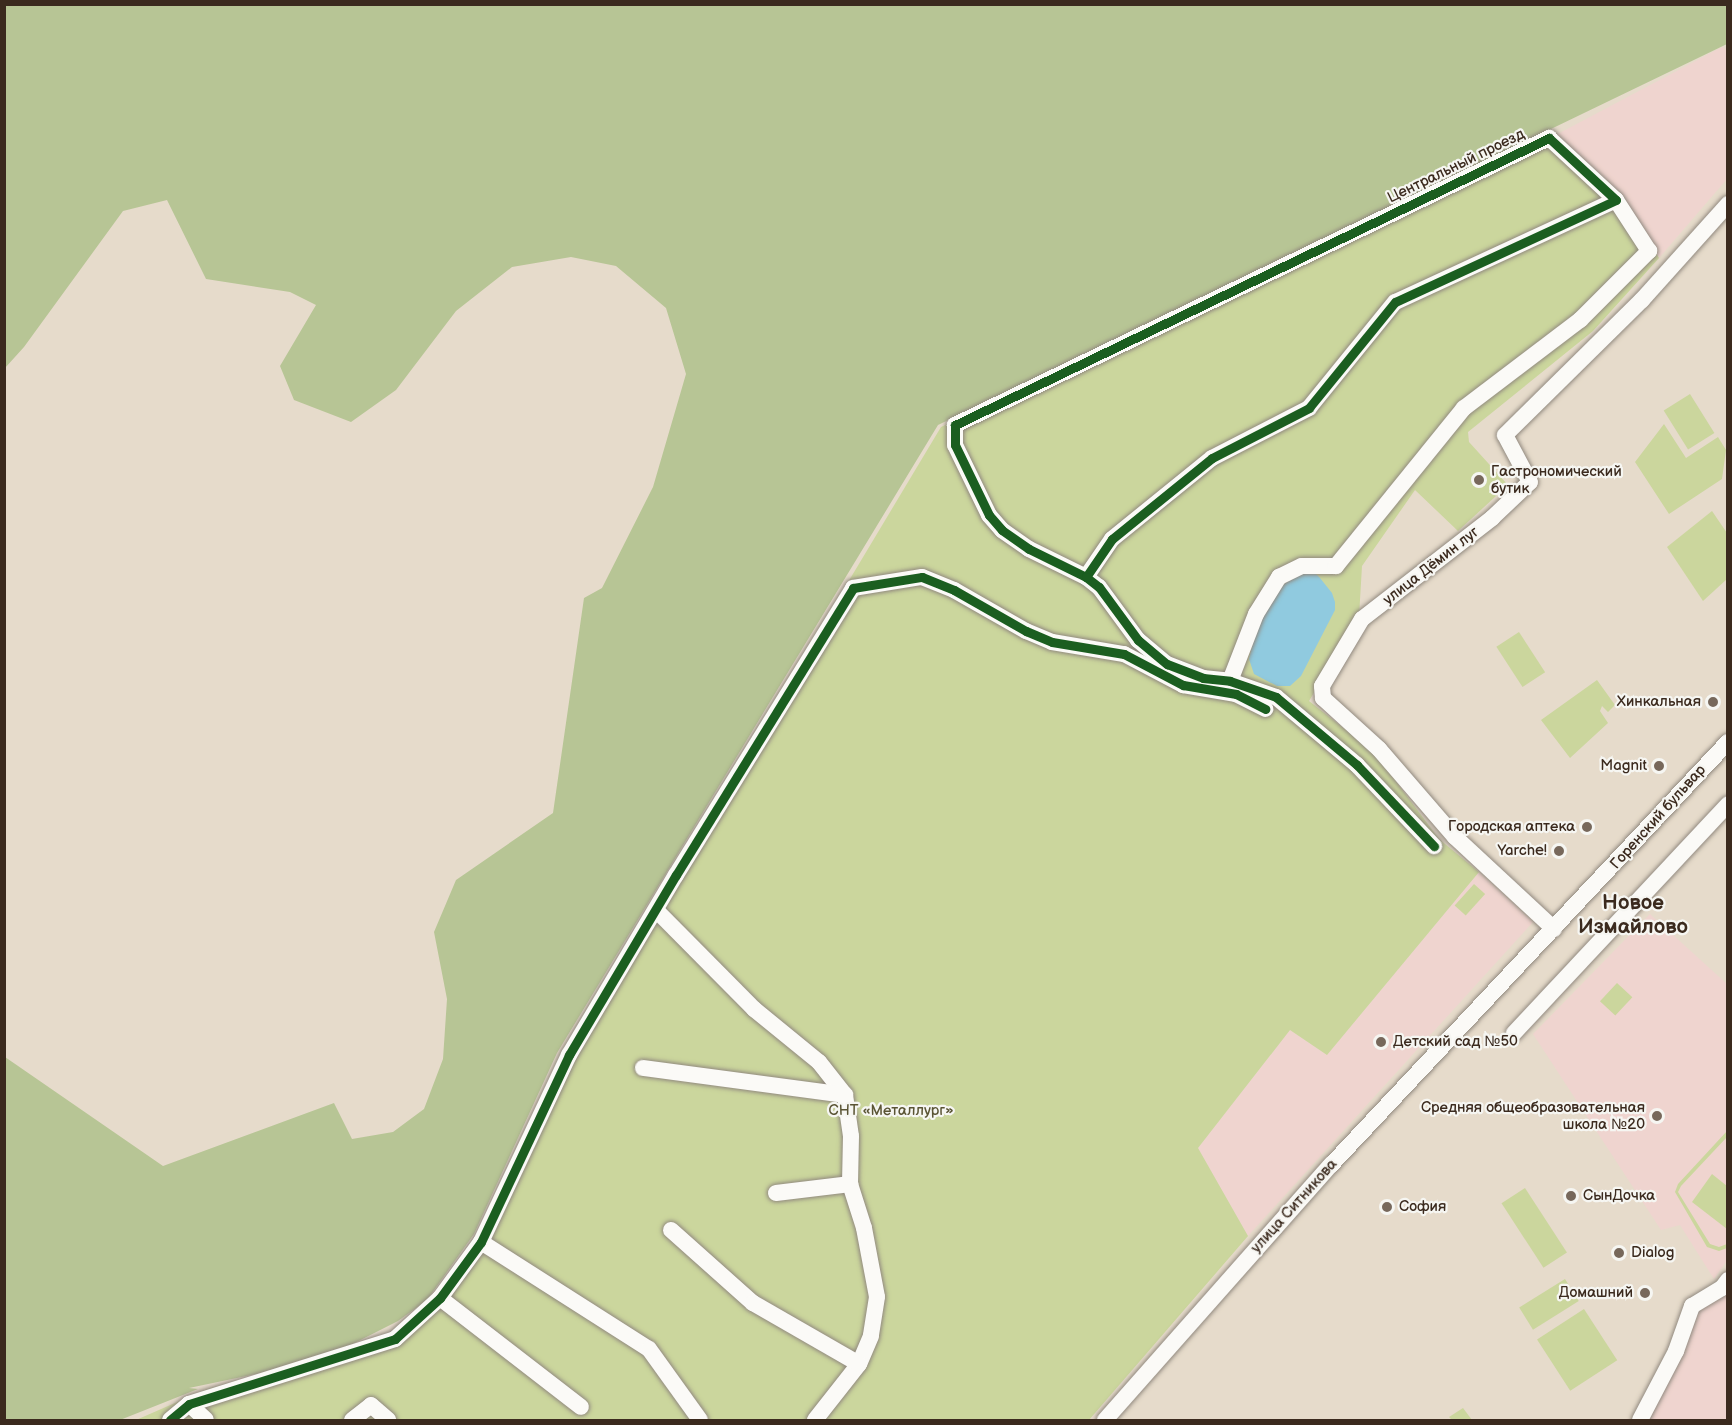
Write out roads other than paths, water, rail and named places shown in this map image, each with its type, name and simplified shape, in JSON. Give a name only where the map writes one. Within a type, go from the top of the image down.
[{"type":"street","name":"Центральный проезд","points":[[1434,846],[1358,765],[1276,697],[1230,681],[1203,678],[1167,664],[1138,640],[1099,587],[1086,577],[1029,549],[1002,530],[989,515],[955,445],[955,425],[1549,138],[1616,200]]},
{"type":"street","points":[[1086,577],[1112,539],[1212,458],[1309,408],[1395,302],[1616,200],[1649,251],[1580,320],[1464,408],[1336,566],[1302,566],[1279,578],[1256,614],[1230,681]]},
{"type":"street","name":"улица Дёмин луг","points":[[1554,929],[1455,837],[1379,749],[1323,698],[1322,686],[1362,619],[1492,518],[1530,482],[1505,435],[1642,300],[1728,204]]},
{"type":"street","points":[[170,1420],[189,1404],[395,1339],[440,1298],[481,1242],[569,1055],[854,588],[922,577],[954,590],[1026,631],[1052,642],[1124,654],[1183,685],[1236,694],[1265,709]]},
{"type":"street","name":"Горенский бульвар","points":[[1489,997],[1728,742]]},
{"type":"street","points":[[1514,1033],[1728,804]]},
{"type":"street","points":[[656,910],[754,1009],[819,1062],[845,1095],[851,1136],[850,1184],[864,1228],[877,1296],[871,1336],[859,1364],[815,1420]]},
{"type":"street","name":"улица Ситникова","points":[[1106,1420],[1277,1224],[1489,997]]},
{"type":"street","points":[[644,1068],[845,1095]]},
{"type":"street","points":[[776,1193],[850,1184]]},
{"type":"street","points":[[671,1230],[753,1303],[859,1364]]},
{"type":"street","points":[[481,1242],[649,1349],[700,1420]]},
{"type":"street","points":[[1640,1420],[1676,1352],[1692,1306],[1722,1288],[1728,1280]]},
{"type":"street","points":[[440,1298],[581,1407]]},
{"type":"street","points":[[189,1404],[206,1420]]},
{"type":"street","points":[[352,1420],[371,1405],[388,1420]]},
{"type":"water","points":[[1300,573],[1316,574],[1320,578],[1332,593],[1335,610],[1301,676],[1290,686],[1277,686],[1254,674],[1249,659],[1258,622],[1273,592]]},
{"type":"place","name":"Гастрономический бутик","points":[[1479,480]]},
{"type":"place","name":"Хинкальная","points":[[1713,702]]},
{"type":"place","name":"Magnit","points":[[1659,766]]},
{"type":"place","name":"Городская аптека","points":[[1587,827]]},
{"type":"place","name":"Yarche!","points":[[1559,851]]},
{"type":"place","name":"Детский сад №50","points":[[1381,1042]]},
{"type":"place","name":"Средняя общеобразовательная школа №20","points":[[1657,1116]]},
{"type":"place","name":"СынДочка","points":[[1571,1196]]},
{"type":"place","name":"София","points":[[1387,1207]]},
{"type":"place","name":"Dialog","points":[[1619,1253]]},
{"type":"place","name":"Домашний","points":[[1645,1293]]},
{"type":"district","name":"Новое Измайлово","points":[[1633,915]]},
{"type":"park label","name":"СНТ «Металлург»","points":[[891,1111]]}]
